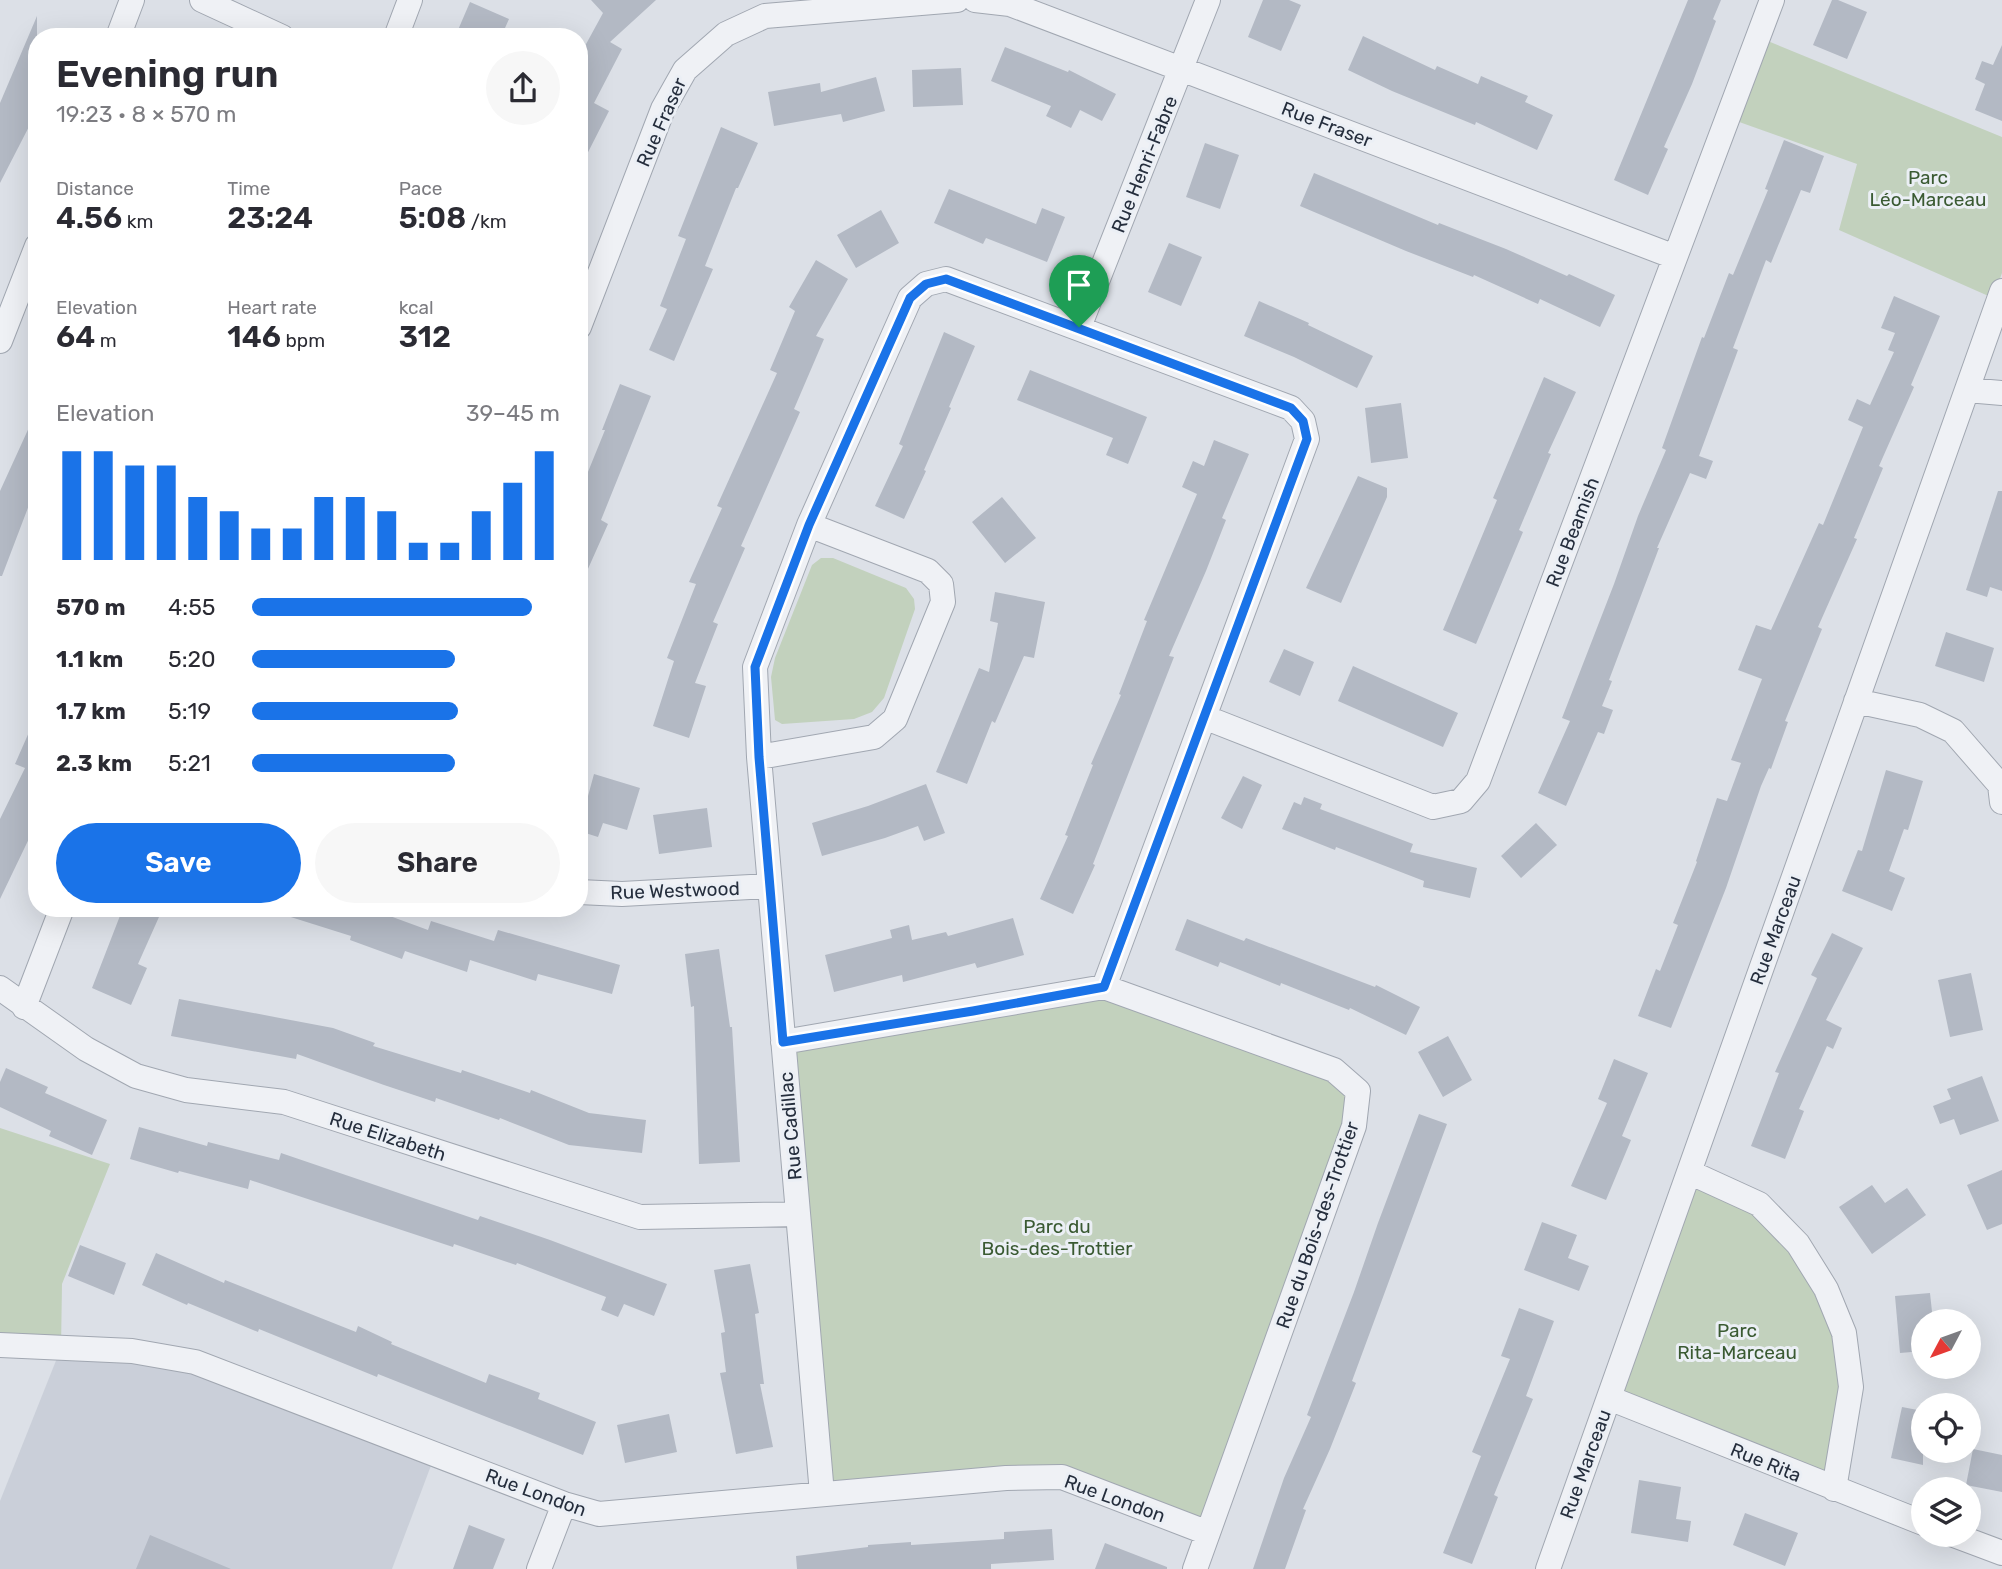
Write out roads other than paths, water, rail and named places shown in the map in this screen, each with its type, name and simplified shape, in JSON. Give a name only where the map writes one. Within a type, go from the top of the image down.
[{"type":"street","points":[[121,28],[132,0]]},
{"type":"street","points":[[202,0],[263,28]]},
{"type":"street","points":[[399,28],[410,0]]},
{"type":"street","name":"Rue Fraser","points":[[588,304],[663,109],[685,70],[726,34],[765,16],[957,0]]},
{"type":"street","name":"Rue Fraser","points":[[975,0],[1010,4],[1675,257]]},
{"type":"street","name":"Rue Henri-Fabre","points":[[1079,327],[1208,0]]},
{"type":"street","name":"Rue Beamish","points":[[1204,717],[1433,807],[1461,801],[1478,781],[1772,0]]},
{"type":"street","points":[[0,341],[28,269]]},
{"type":"street","name":"Rue Cadillac","points":[[822,1494],[759,757],[755,667],[809,525],[910,298],[926,284],[946,279],[1291,408],[1303,421],[1307,439],[1104,987]]},
{"type":"street","name":"Rue Marceau","points":[[1548,1569],[2002,291]]},
{"type":"street","points":[[1967,390],[2002,393]]},
{"type":"street","points":[[759,757],[874,737],[895,719],[943,602],[942,584],[928,571],[809,525]]},
{"type":"street","points":[[1856,701],[1920,715],[1954,731],[2000,785],[2002,802]]},
{"type":"street","name":"Rue Westwood","points":[[588,892],[622,894],[770,886]]},
{"type":"street","points":[[24,1007],[59,917]]},
{"type":"street","points":[[783,1042],[1104,987]]},
{"type":"street","name":"Rue du Bois-des-Trottier","points":[[1104,987],[1334,1070],[1358,1091],[1354,1126],[1195,1569]]},
{"type":"street","name":"Rue Elizabeth","points":[[0,988],[86,1049],[136,1076],[186,1090],[284,1102],[640,1217],[798,1214]]},
{"type":"street","points":[[1689,1172],[1759,1204],[1798,1244],[1826,1289],[1844,1333],[1850,1387],[1834,1489]]},
{"type":"street","name":"Rue London","points":[[0,1345],[132,1351],[195,1362],[564,1504],[599,1514],[1006,1478],[1062,1477],[1208,1533]]},
{"type":"street","name":"Rue Rita","points":[[1609,1398],[1911,1518]]},
{"type":"street","points":[[539,1569],[564,1504]]},
{"type":"street","points":[[1981,1545],[2002,1553]]},
{"type":"park label","name":"Parc Léo-Marceau","points":[[1928,188]]},
{"type":"park label","name":"Parc du Bois-des-Trottier","points":[[1057,1237]]},
{"type":"park label","name":"Parc Rita-Marceau","points":[[1737,1341]]}]
